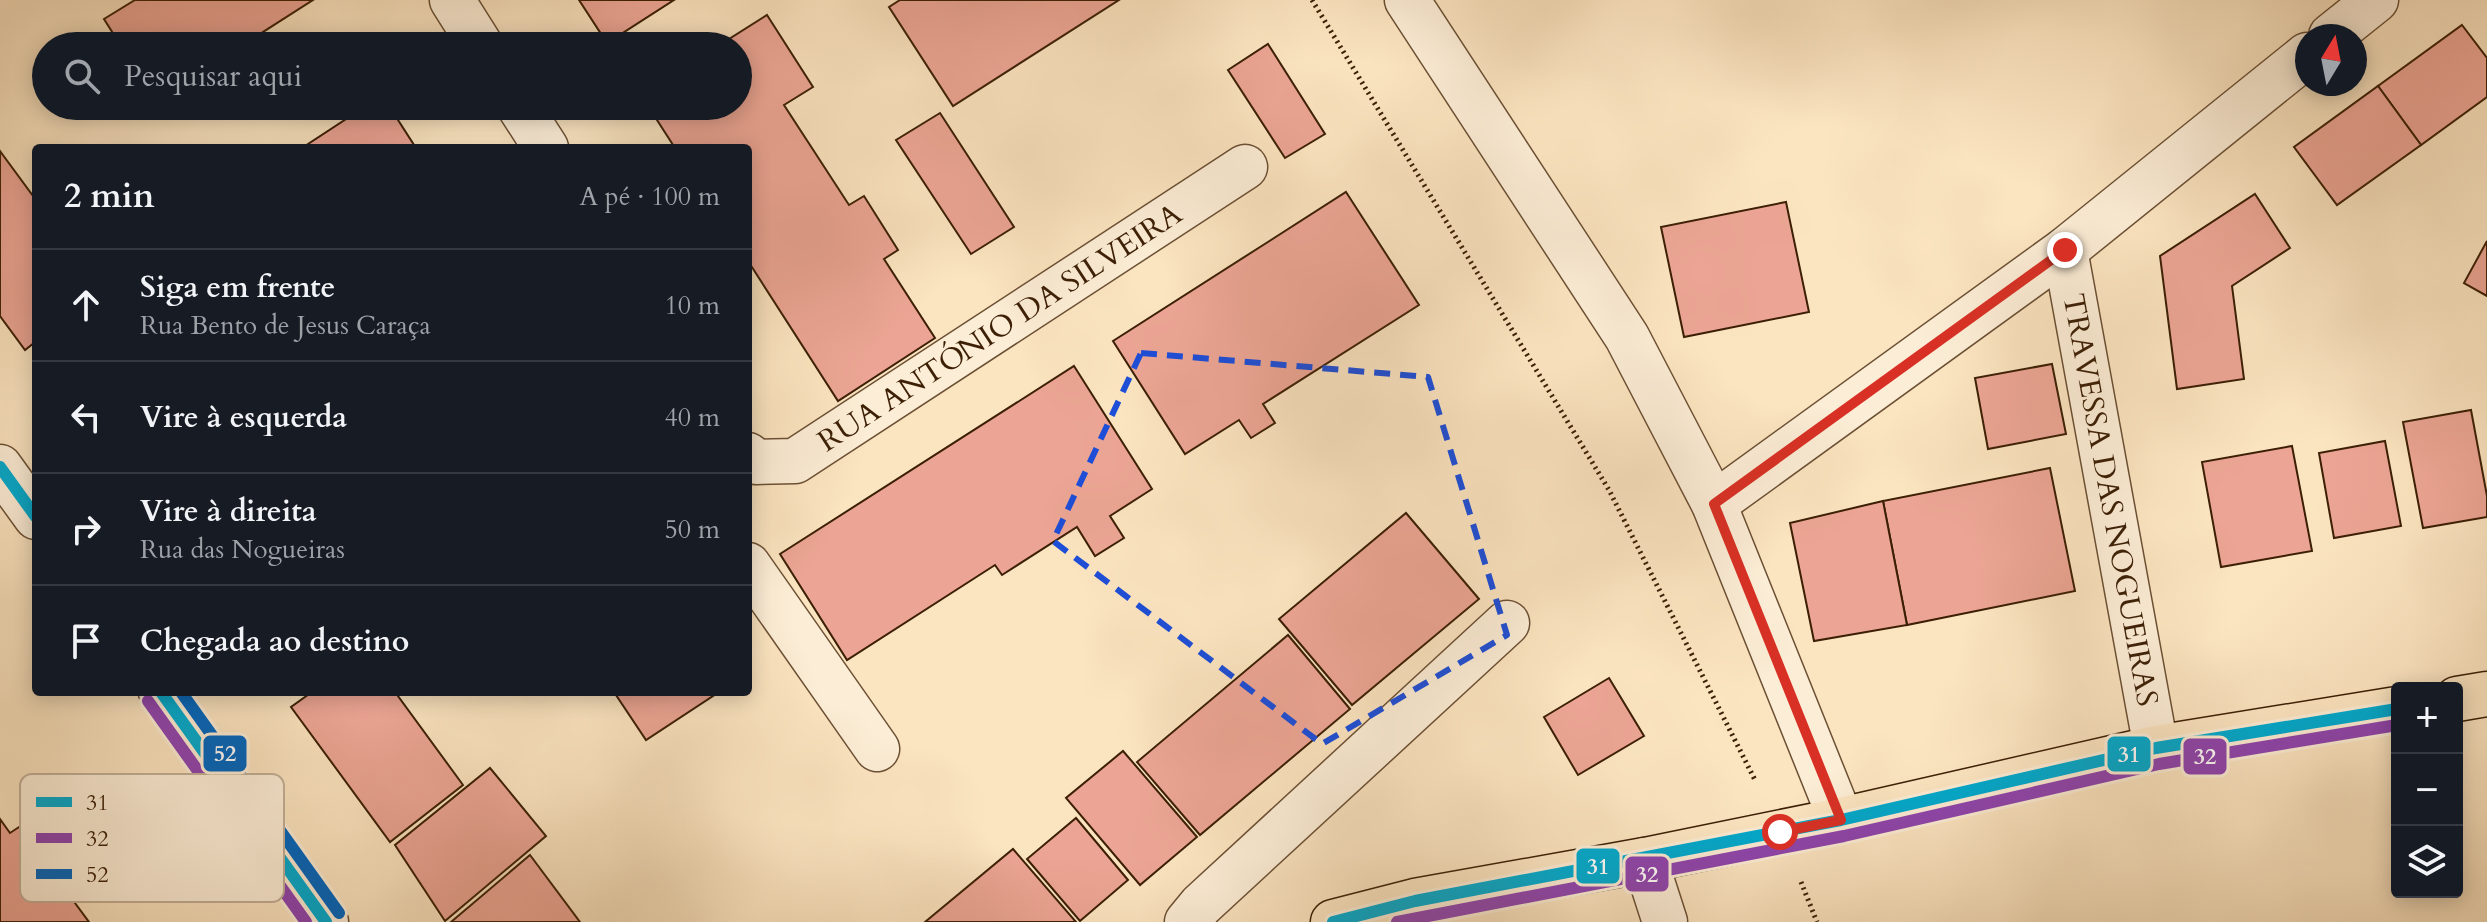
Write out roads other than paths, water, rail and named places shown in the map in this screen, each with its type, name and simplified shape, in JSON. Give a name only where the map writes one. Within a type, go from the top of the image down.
[{"type":"main road","points":[[2463,698],[2487,694]]},
{"type":"main road","points":[[1333,922],[1415,901],[1645,860],[1841,820],[2156,748],[2391,710]]},
{"type":"street","points":[[452,0],[472,32]]},
{"type":"street","points":[[1407,0],[1627,337],[1714,504],[1841,820]]},
{"type":"street","points":[[2346,24],[2376,0]]},
{"type":"street","points":[[1714,504],[2065,250],[2295,65]]},
{"type":"street","points":[[528,120],[543,144]]},
{"type":"street","name":"RUA ANTÓNIO DA SILVEIRA","points":[[752,467],[795,461],[1245,167]]},
{"type":"street","name":"TRAVESSA DAS NOGUEIRAS","points":[[2065,250],[2156,748]]},
{"type":"street","points":[[0,467],[32,511]]},
{"type":"street","points":[[752,571],[877,749]]},
{"type":"street","points":[[1187,922],[1507,623]]},
{"type":"street","points":[[164,696],[220,774]]},
{"type":"street","points":[[1645,860],[1665,922]]},
{"type":"street","points":[[284,863],[326,922]]}]
